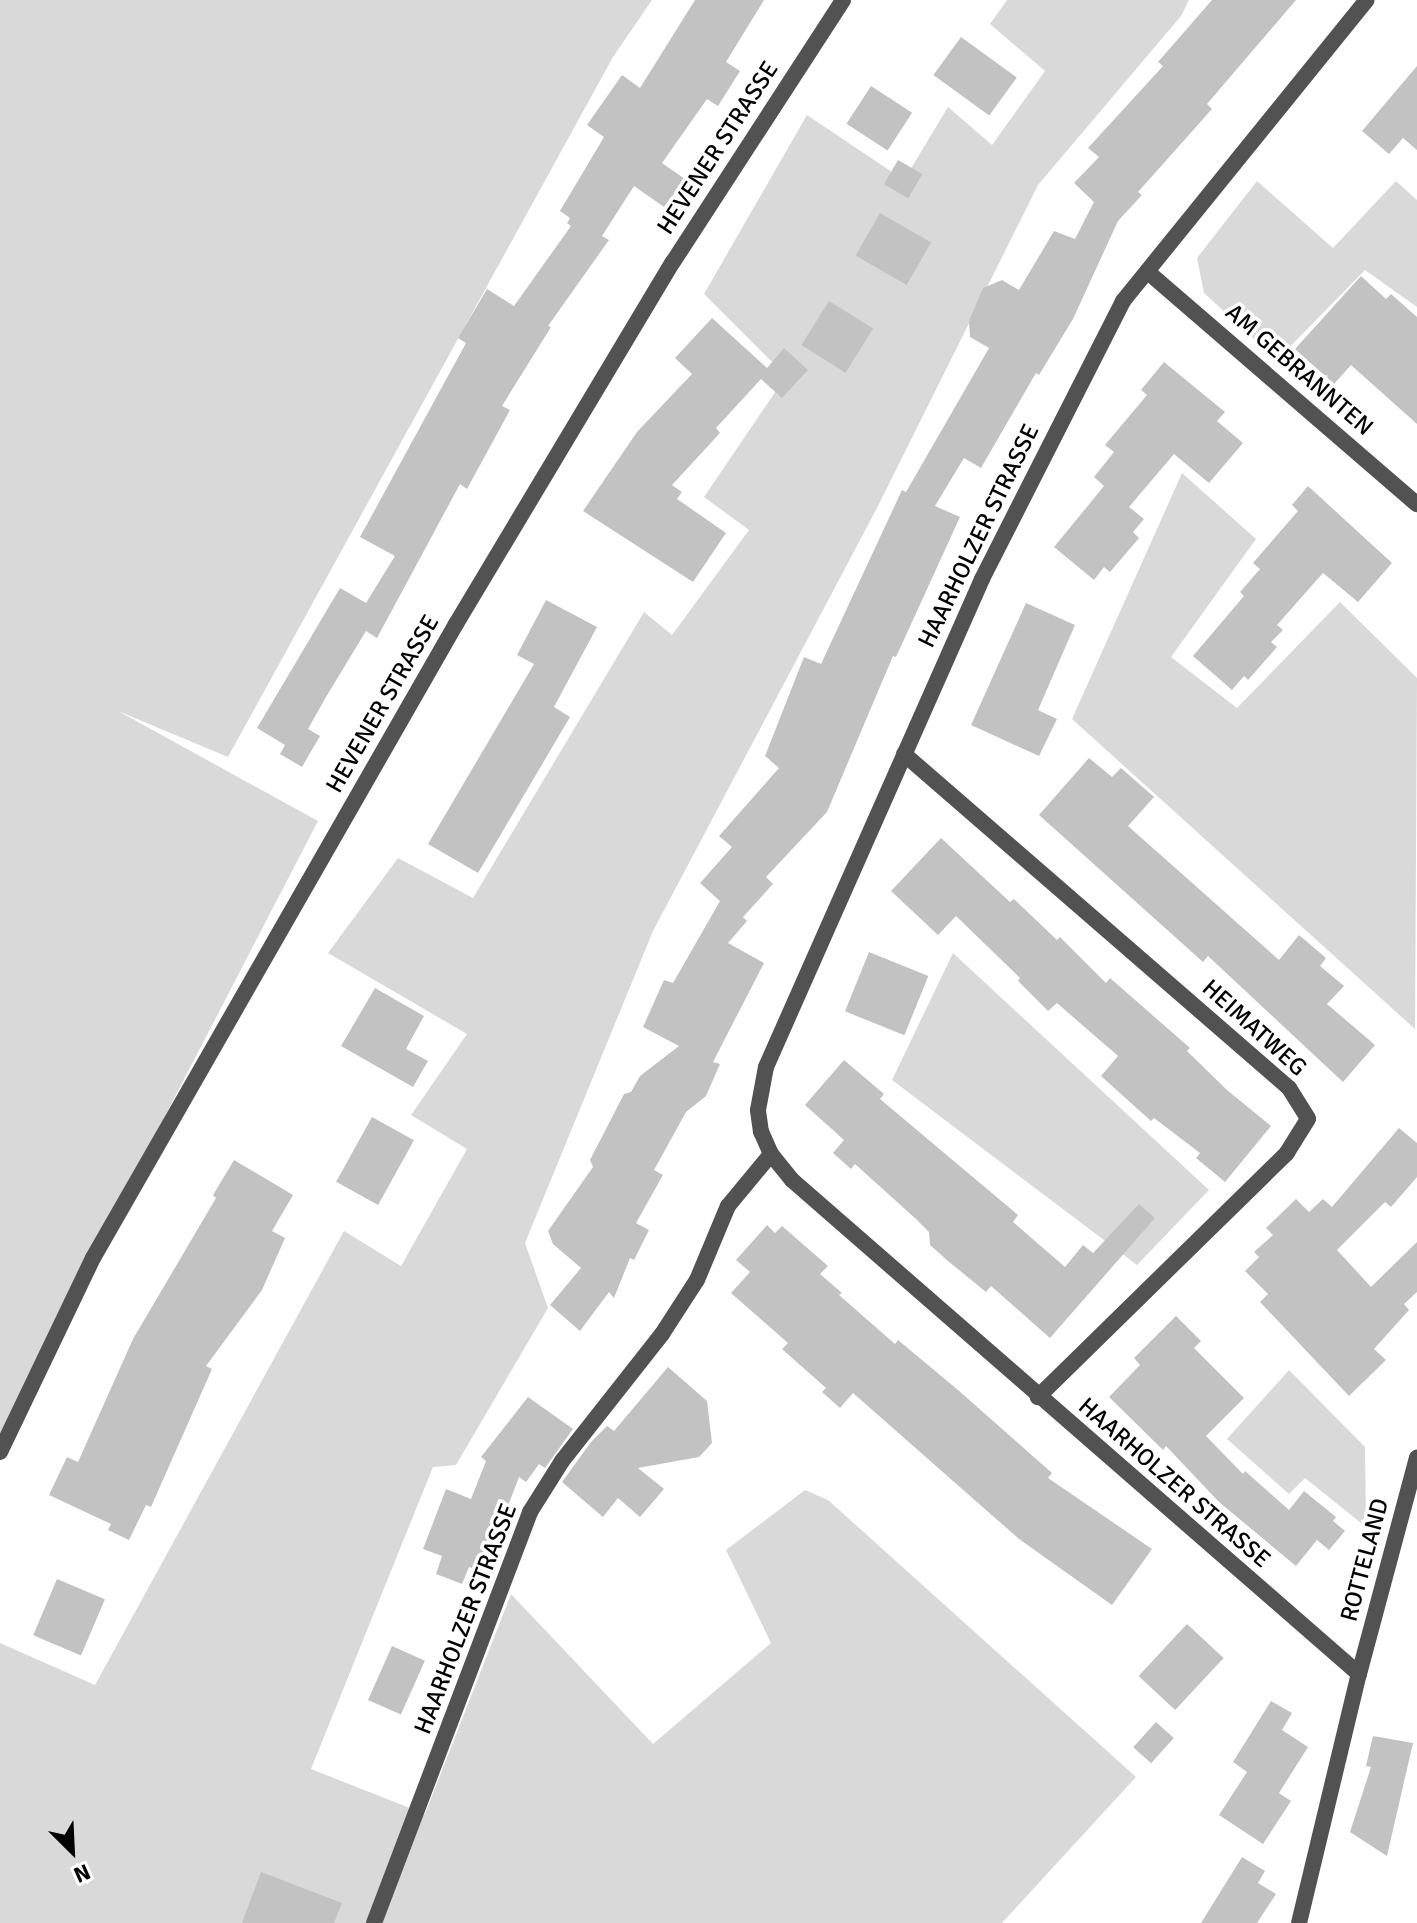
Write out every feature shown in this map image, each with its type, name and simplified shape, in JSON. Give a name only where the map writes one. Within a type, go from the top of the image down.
[{"type":"street","name":"HEVENER STRASSE","points":[[0,1452],[93,1258],[456,624],[673,262],[843,0]]},
{"type":"street","name":"HAARHOLZER STRASSE","points":[[1359,1674],[792,1180],[771,1154],[761,1132],[758,1110],[766,1067],[982,579],[1123,301],[1149,273],[1367,0]]},
{"type":"street","name":"AM GEBRANNTEN","points":[[1149,273],[1417,504]]},
{"type":"street","name":"HEIMATWEG","points":[[904,754],[1289,1088],[1308,1119],[1287,1153],[1038,1397]]},
{"type":"street","name":"HAARHOLZER STRASSE","points":[[374,1923],[530,1512],[562,1461],[662,1334],[697,1280],[728,1206],[771,1154]]},
{"type":"street","name":"ROTTELAND","points":[[1359,1674],[1417,1458]]},
{"type":"street","points":[[1299,1923],[1359,1674]]},
{"type":"shaded area","points":[[0,0],[652,0],[613,57],[228,757],[118,711],[318,821],[0,1434]]},
{"type":"shaded area","points":[[1007,0],[1189,0],[1181,16],[1038,185],[877,508],[653,931],[525,1243],[548,1308],[456,1465],[433,1467],[311,1769],[425,1814],[511,1594],[653,1744],[771,1643],[726,1550],[805,1490],[828,1500],[1136,1777],[1002,1923],[0,1923],[0,1643],[95,1685],[344,1231],[401,1266],[467,1149],[411,1115],[467,1034],[328,953],[398,858],[473,898],[644,612],[672,635],[749,530],[704,497],[786,376],[704,294],[807,115],[904,180],[948,107],[992,145],[1045,71],[990,24]]},
{"type":"shaded area","points":[[1257,181],[1333,248],[1396,181],[1417,200],[1417,307],[1365,270],[1277,360],[1204,293],[1197,258]]},
{"type":"shaded area","points":[[1182,473],[1256,539],[1171,657],[1237,708],[1340,602],[1417,678],[1415,1029],[1072,719]]},
{"type":"shaded area","points":[[953,953],[1209,1190],[1137,1265],[892,1080]]},
{"type":"shaded area","points":[[1289,1370],[1365,1447],[1366,1527],[1305,1478],[1289,1494],[1227,1439]]},
{"type":"building","points":[[695,0],[764,0],[726,62],[740,71],[718,106],[707,99],[662,163],[685,179],[664,207],[634,186],[602,236],[609,240],[548,326],[551,327],[502,406],[510,410],[467,489],[460,484],[377,638],[366,631],[326,697],[308,729],[320,736],[302,767],[280,754],[285,745],[257,728],[340,588],[366,603],[395,556],[360,537],[466,343],[458,338],[487,289],[514,306],[571,226],[567,223],[570,218],[560,211],[604,137],[587,125],[622,75],[640,88]]},
{"type":"building","points":[[1212,0],[1296,0],[1207,104],[1212,109],[1138,192],[1142,195],[1118,221],[1073,319],[1039,375],[1036,373],[981,468],[964,458],[935,506],[960,517],[896,657],[893,656],[827,812],[766,877],[773,884],[743,917],[747,921],[728,943],[764,963],[713,1062],[720,1064],[706,1096],[686,1112],[654,1170],[663,1175],[636,1223],[649,1230],[634,1260],[630,1258],[614,1298],[609,1292],[580,1331],[550,1305],[581,1268],[553,1244],[548,1231],[593,1167],[590,1160],[624,1094],[631,1092],[640,1076],[679,1046],[643,1027],[664,980],[673,983],[720,901],[700,883],[732,847],[719,836],[779,768],[765,756],[804,657],[821,664],[902,490],[906,492],[989,348],[970,337],[969,321],[983,288],[1002,280],[1019,290],[1054,231],[1075,239],[1094,202],[1074,183],[1099,157],[1088,148],[1163,66],[1158,62]]},
{"type":"building","points":[[961,37],[1017,78],[989,116],[933,75]]},
{"type":"building","points":[[1417,66],[1417,150],[1403,138],[1389,154],[1362,131]]},
{"type":"building","points":[[871,86],[912,113],[888,150],[846,124]]},
{"type":"building","points":[[898,160],[922,174],[908,198],[884,184]]},
{"type":"building","points":[[880,213],[931,242],[907,285],[856,255]]},
{"type":"building","points":[[1361,276],[1386,299],[1391,294],[1417,317],[1417,424],[1351,365],[1334,384],[1295,349]]},
{"type":"building","points":[[829,301],[873,329],[846,373],[801,345]]},
{"type":"building","points":[[712,318],[767,368],[784,348],[808,370],[782,398],[761,379],[716,428],[720,433],[672,485],[682,492],[677,499],[726,533],[693,582],[583,511],[637,432],[692,374],[675,358]]},
{"type":"building","points":[[1164,362],[1225,412],[1217,421],[1243,443],[1209,483],[1174,454],[1129,507],[1144,519],[1133,532],[1139,538],[1110,572],[1104,567],[1094,580],[1054,547],[1104,486],[1094,477],[1114,452],[1105,445],[1147,395],[1141,390]]},
{"type":"building","points":[[1308,486],[1392,563],[1358,602],[1323,573],[1277,625],[1283,630],[1271,642],[1277,647],[1248,680],[1244,676],[1232,690],[1193,656],[1244,596],[1240,592],[1260,569],[1253,563],[1298,511],[1292,505]]},
{"type":"building","points":[[546,600],[597,627],[554,707],[570,717],[478,873],[428,844],[534,664],[517,655]]},
{"type":"building","points":[[1026,603],[1075,625],[1038,710],[1057,719],[1039,756],[971,725]]},
{"type":"building","points":[[1089,758],[1112,777],[1121,768],[1154,797],[1128,826],[1279,960],[1299,935],[1326,958],[1320,966],[1344,986],[1327,1004],[1375,1045],[1343,1082],[1208,956],[1203,962],[1039,815]]},
{"type":"building","points":[[941,838],[1010,902],[1014,899],[1057,940],[1060,937],[1106,983],[1110,978],[1190,1048],[1187,1051],[1227,1090],[1271,1126],[1225,1182],[1196,1158],[1200,1153],[1154,1118],[1151,1121],[1101,1076],[1118,1056],[1057,1003],[1048,1011],[1018,981],[1020,978],[956,916],[938,935],[891,891]]},
{"type":"building","points":[[869,952],[928,976],[904,1035],[845,1011]]},
{"type":"building","points":[[375,988],[424,1016],[406,1049],[428,1061],[413,1087],[341,1046]]},
{"type":"building","points":[[844,1060],[884,1094],[880,1099],[1018,1215],[1013,1222],[1065,1267],[1083,1245],[1093,1253],[1139,1204],[1155,1218],[1050,1338],[991,1286],[986,1292],[948,1261],[930,1245],[929,1232],[916,1219],[855,1164],[851,1169],[833,1153],[844,1140],[805,1105]]},
{"type":"building","points":[[372,1117],[414,1140],[378,1205],[336,1182]]},
{"type":"building","points":[[1399,1128],[1417,1143],[1417,1177],[1391,1207],[1385,1202],[1337,1250],[1371,1287],[1417,1242],[1417,1292],[1404,1304],[1409,1310],[1374,1349],[1386,1360],[1349,1396],[1260,1302],[1268,1294],[1245,1271],[1259,1257],[1254,1252],[1273,1235],[1266,1228],[1296,1199],[1309,1212],[1323,1199],[1332,1207]]},
{"type":"building","points":[[234,1160],[293,1195],[272,1231],[285,1238],[262,1290],[206,1366],[212,1369],[151,1507],[146,1505],[129,1540],[108,1530],[111,1524],[49,1495],[67,1457],[78,1462],[133,1339],[216,1198],[213,1195]]},
{"type":"building","points":[[767,1225],[775,1233],[782,1226],[828,1266],[820,1274],[842,1293],[839,1295],[895,1344],[898,1340],[958,1390],[1052,1473],[1048,1478],[1152,1549],[1112,1605],[1019,1539],[853,1393],[840,1408],[822,1392],[826,1388],[782,1349],[788,1343],[731,1293],[750,1272],[736,1260]]},
{"type":"building","points":[[1176,1316],[1201,1341],[1194,1348],[1244,1398],[1206,1436],[1243,1474],[1245,1471],[1289,1510],[1304,1491],[1336,1517],[1333,1521],[1345,1531],[1329,1550],[1317,1540],[1296,1566],[1219,1502],[1166,1446],[1163,1450],[1109,1397],[1140,1365],[1134,1358]]},
{"type":"building","points":[[668,1367],[707,1401],[712,1443],[699,1457],[638,1468],[664,1489],[640,1517],[618,1498],[603,1517],[562,1482],[591,1442],[607,1426],[614,1431]]},
{"type":"building","points":[[528,1397],[573,1429],[545,1468],[539,1464],[526,1482],[519,1477],[483,1572],[469,1567],[462,1584],[436,1574],[442,1556],[423,1549],[446,1489],[471,1499],[486,1461],[481,1457]]},
{"type":"building","points":[[57,1579],[105,1599],[81,1655],[33,1635]]},
{"type":"building","points":[[1187,1624],[1224,1658],[1175,1710],[1139,1676]]},
{"type":"building","points":[[392,1646],[425,1661],[401,1715],[368,1700]]},
{"type":"building","points":[[1271,1701],[1292,1713],[1282,1730],[1308,1747],[1279,1793],[1291,1801],[1263,1844],[1219,1815],[1247,1772],[1233,1762]]},
{"type":"building","points":[[1156,1722],[1174,1738],[1151,1763],[1133,1747]]},
{"type":"building","points":[[1373,1736],[1413,1743],[1387,1856],[1350,1832],[1371,1767],[1366,1766]]},
{"type":"building","points":[[1242,1857],[1265,1871],[1258,1883],[1276,1894],[1257,1923],[1201,1923]]},
{"type":"building","points":[[261,1872],[342,1903],[334,1923],[242,1923]]}]
